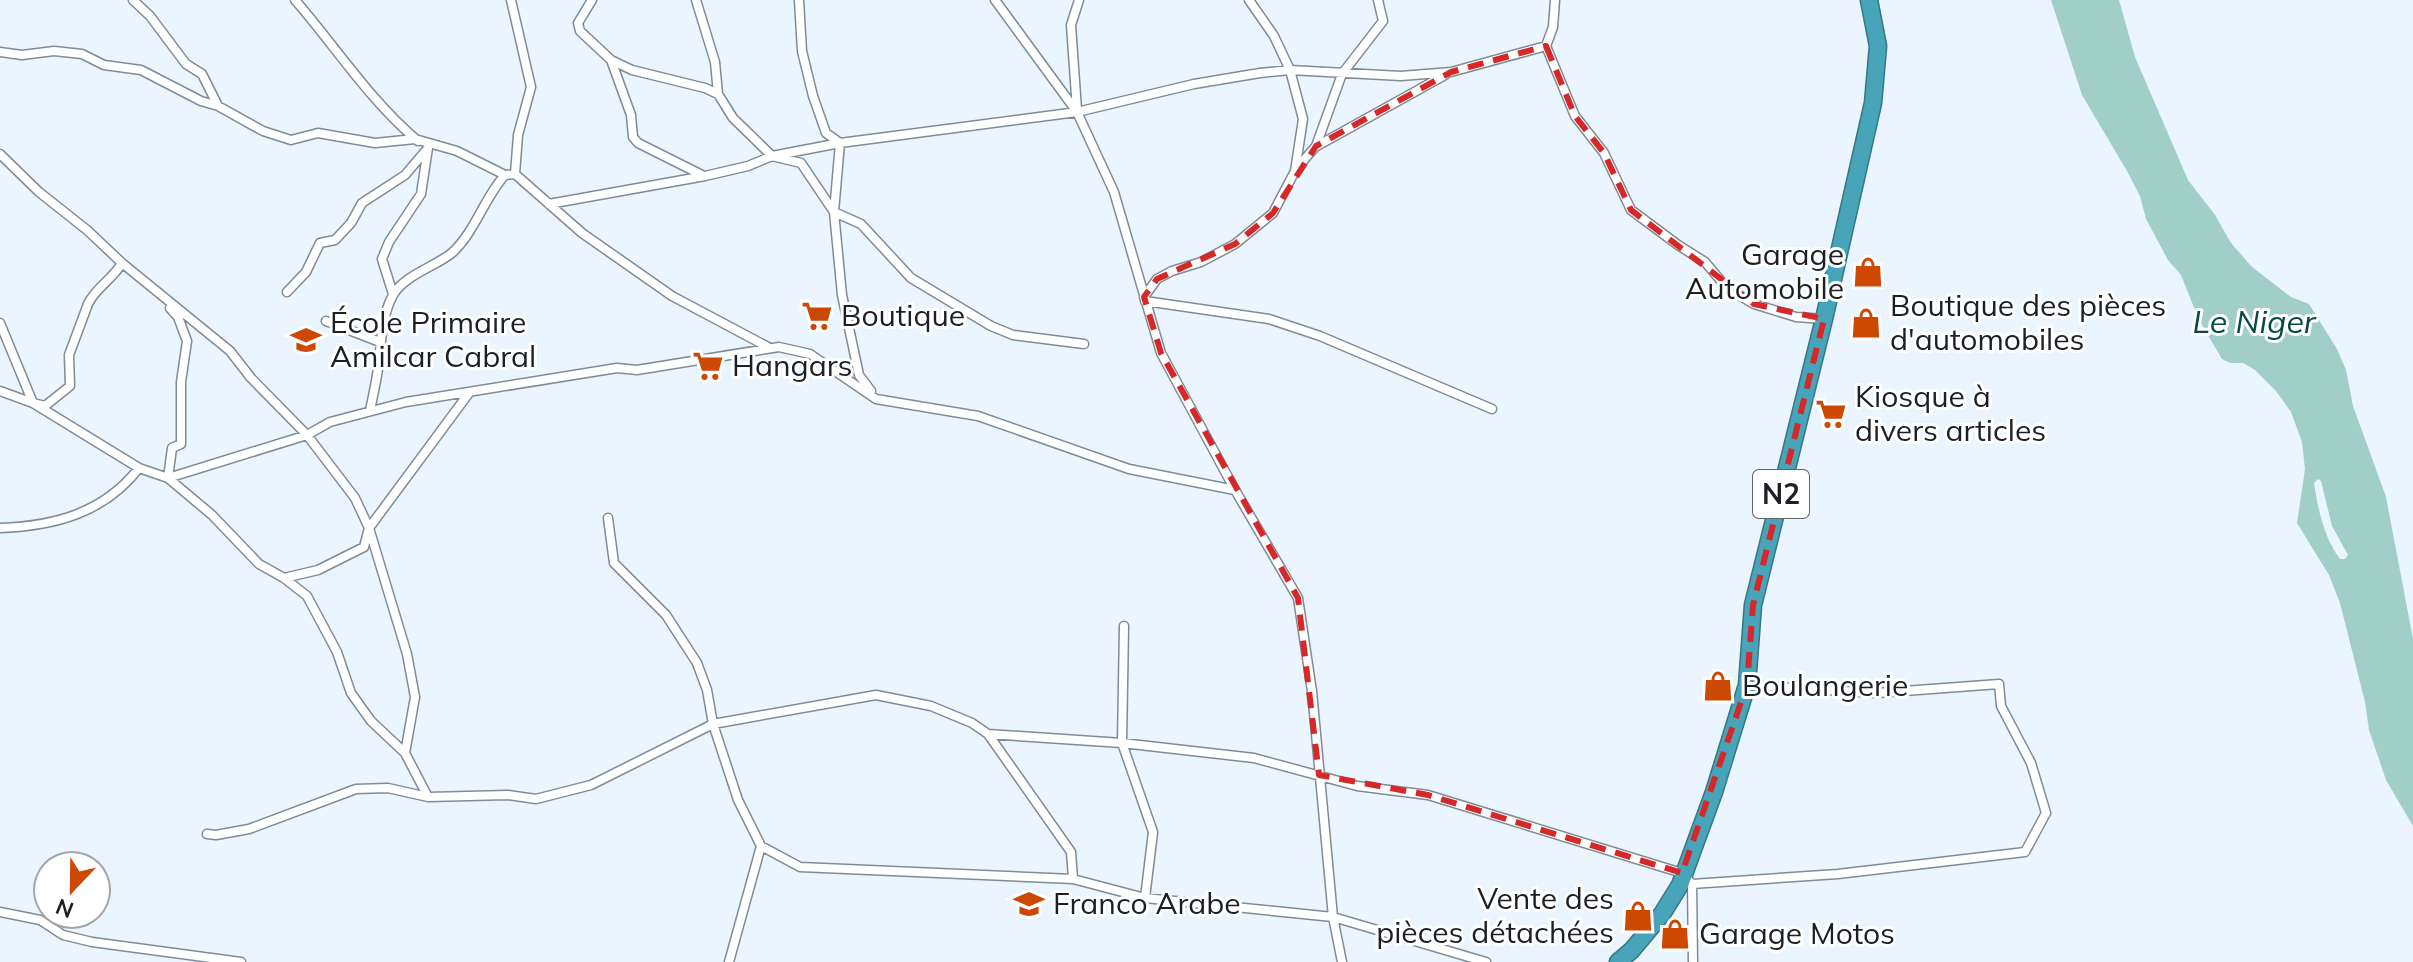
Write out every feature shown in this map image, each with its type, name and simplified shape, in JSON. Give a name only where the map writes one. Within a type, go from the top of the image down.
[{"type":"highway","name":"N2","points":[[1618,962],[1632,950],[1687,879],[1747,685],[1753,605],[1824,319],[1873,103],[1878,46],[1869,0]]},
{"type":"street","points":[[133,0],[150,16],[186,64],[202,74],[218,106]]},
{"type":"street","points":[[295,0],[359,80],[415,139],[428,148]]},
{"type":"street","points":[[393,294],[427,266],[452,252],[472,230],[493,188],[510,174],[531,87],[511,0]]},
{"type":"street","points":[[592,0],[578,23],[580,31],[611,60],[632,70],[718,94]]},
{"type":"street","points":[[696,0],[715,62],[718,94],[733,118],[772,156],[801,163],[834,212],[861,224],[911,278],[991,326],[1013,335],[1084,344]]},
{"type":"street","points":[[799,0],[802,51],[813,96],[826,133],[840,143]]},
{"type":"street","points":[[995,0],[1077,112],[1114,192],[1161,353],[1298,598],[1312,691],[1333,917],[1342,962]]},
{"type":"street","points":[[1077,112],[1071,25],[1079,0]]},
{"type":"street","points":[[1249,0],[1274,36],[1290,70],[1303,119],[1295,171]]},
{"type":"street","points":[[1144,299],[1157,279],[1201,262],[1235,244],[1273,213],[1295,171],[1316,146],[1342,74],[1383,21],[1378,0]]},
{"type":"street","points":[[1555,0],[1553,27],[1546,46],[1575,116],[1604,153],[1631,210],[1705,262],[1727,288],[1754,304],[1796,317],[1824,319]]},
{"type":"street","points":[[549,204],[705,176],[748,166],[772,156],[840,143],[1077,112],[1194,84],[1290,70],[1401,76],[1451,72],[1546,46]]},
{"type":"street","points":[[0,52],[22,55],[54,51],[82,54],[104,65],[141,70],[263,131],[291,140],[318,133],[375,143],[415,139],[457,151],[510,174],[582,233],[672,296],[768,347],[810,354],[876,399],[978,416],[1129,469],[1235,490]]},
{"type":"street","points":[[611,60],[631,115],[633,137],[638,143],[705,176]]},
{"type":"street","points":[[1316,146],[1451,72]]},
{"type":"street","points":[[840,143],[834,212],[842,295],[859,375],[876,399]]},
{"type":"street","points":[[287,292],[306,272],[320,243],[335,240],[351,223],[362,203],[405,175],[428,148]]},
{"type":"street","points":[[370,411],[380,342],[393,294],[382,259],[389,242],[421,194],[428,148]]},
{"type":"street","points":[[0,154],[39,192],[87,230],[159,295],[230,351],[251,378],[307,435],[355,498],[369,528],[404,643],[415,697],[405,753]]},
{"type":"street","points":[[0,391],[45,406],[70,386],[69,355],[88,304],[122,263]]},
{"type":"street","points":[[159,295],[178,317],[187,341],[181,382],[181,444],[172,448],[168,478]]},
{"type":"street","points":[[1144,299],[1269,319],[1320,336],[1492,409]]},
{"type":"street","points":[[326,321],[380,342]]},
{"type":"street","points":[[0,323],[33,403],[139,468],[168,478],[212,515],[259,564],[307,596],[337,652],[351,693],[371,721],[405,753],[428,797]]},
{"type":"street","points":[[168,478],[307,435],[330,422],[406,402],[617,368],[637,370],[768,347]]},
{"type":"street","points":[[284,578],[318,570],[364,547],[369,528],[469,393]]},
{"type":"street","points":[[0,528],[66,520],[87,511],[139,468]]},
{"type":"street","points":[[608,518],[614,563],[666,615],[697,663],[738,800],[761,846],[800,867],[1073,879],[1145,898],[1333,917],[1486,962]]},
{"type":"street","points":[[1124,626],[1122,743],[1153,832],[1145,898]]},
{"type":"street","points":[[988,734],[1122,743],[1254,758],[1357,786],[1428,795],[1687,879],[1838,874],[2025,852],[2046,813],[2031,763],[2001,706],[1999,684],[1877,693],[1747,685]]},
{"type":"street","points":[[207,834],[249,829],[356,789],[388,788],[428,797],[508,795],[536,799],[591,785],[713,724],[876,695],[931,706],[972,723],[988,734],[1071,852],[1073,879]]},
{"type":"street","points":[[729,962],[761,846]]},
{"type":"street","points":[[1687,879],[1693,962]]},
{"type":"street","points":[[0,912],[40,920],[63,935],[92,942],[193,959],[241,962]]},
{"type":"highlighted area","points":[[1546,46],[1575,116],[1604,153],[1631,210],[1754,304],[1824,319],[1753,605],[1747,685],[1682,873],[1428,795],[1319,775],[1298,598],[1161,353],[1144,297],[1157,279],[1235,244],[1273,213],[1316,146],[1451,72]]},
{"type":"water","name":"Le Niger","points":[[2051,0],[2119,0],[2135,57],[2188,180],[2215,215],[2231,243],[2252,267],[2291,297],[2309,304],[2337,349],[2346,370],[2353,406],[2386,497],[2413,639],[2413,826],[2386,780],[2369,730],[2340,603],[2329,575],[2297,523],[2305,469],[2302,442],[2291,412],[2255,370],[2243,363],[2230,363],[2222,359],[2199,320],[2181,275],[2168,260],[2146,219],[2140,196],[2127,171],[2082,95]],"holes":[[[2318,479],[2332,526],[2348,555],[2345,559],[2340,559],[2334,551],[2322,523],[2314,483]]]},
{"type":"place","name":"Garage Automobile","points":[[1868,272]]},
{"type":"place","name":"Boutique","points":[[817,316]]},
{"type":"place","name":"Boutique des pièces d'automobiles","points":[[1866,323]]},
{"type":"place","name":"École Primaire Amilcar Cabral","points":[[306,340]]},
{"type":"place","name":"Hangars","points":[[708,366]]},
{"type":"place","name":"Kiosque à divers articles","points":[[1831,414]]},
{"type":"place","name":"Boulangerie","points":[[1718,686]]},
{"type":"place","name":"Franco Arabe","points":[[1029,904]]},
{"type":"place","name":"Vente des pièces détachées","points":[[1638,916]]},
{"type":"place","name":"Garage Motos","points":[[1675,934]]}]
